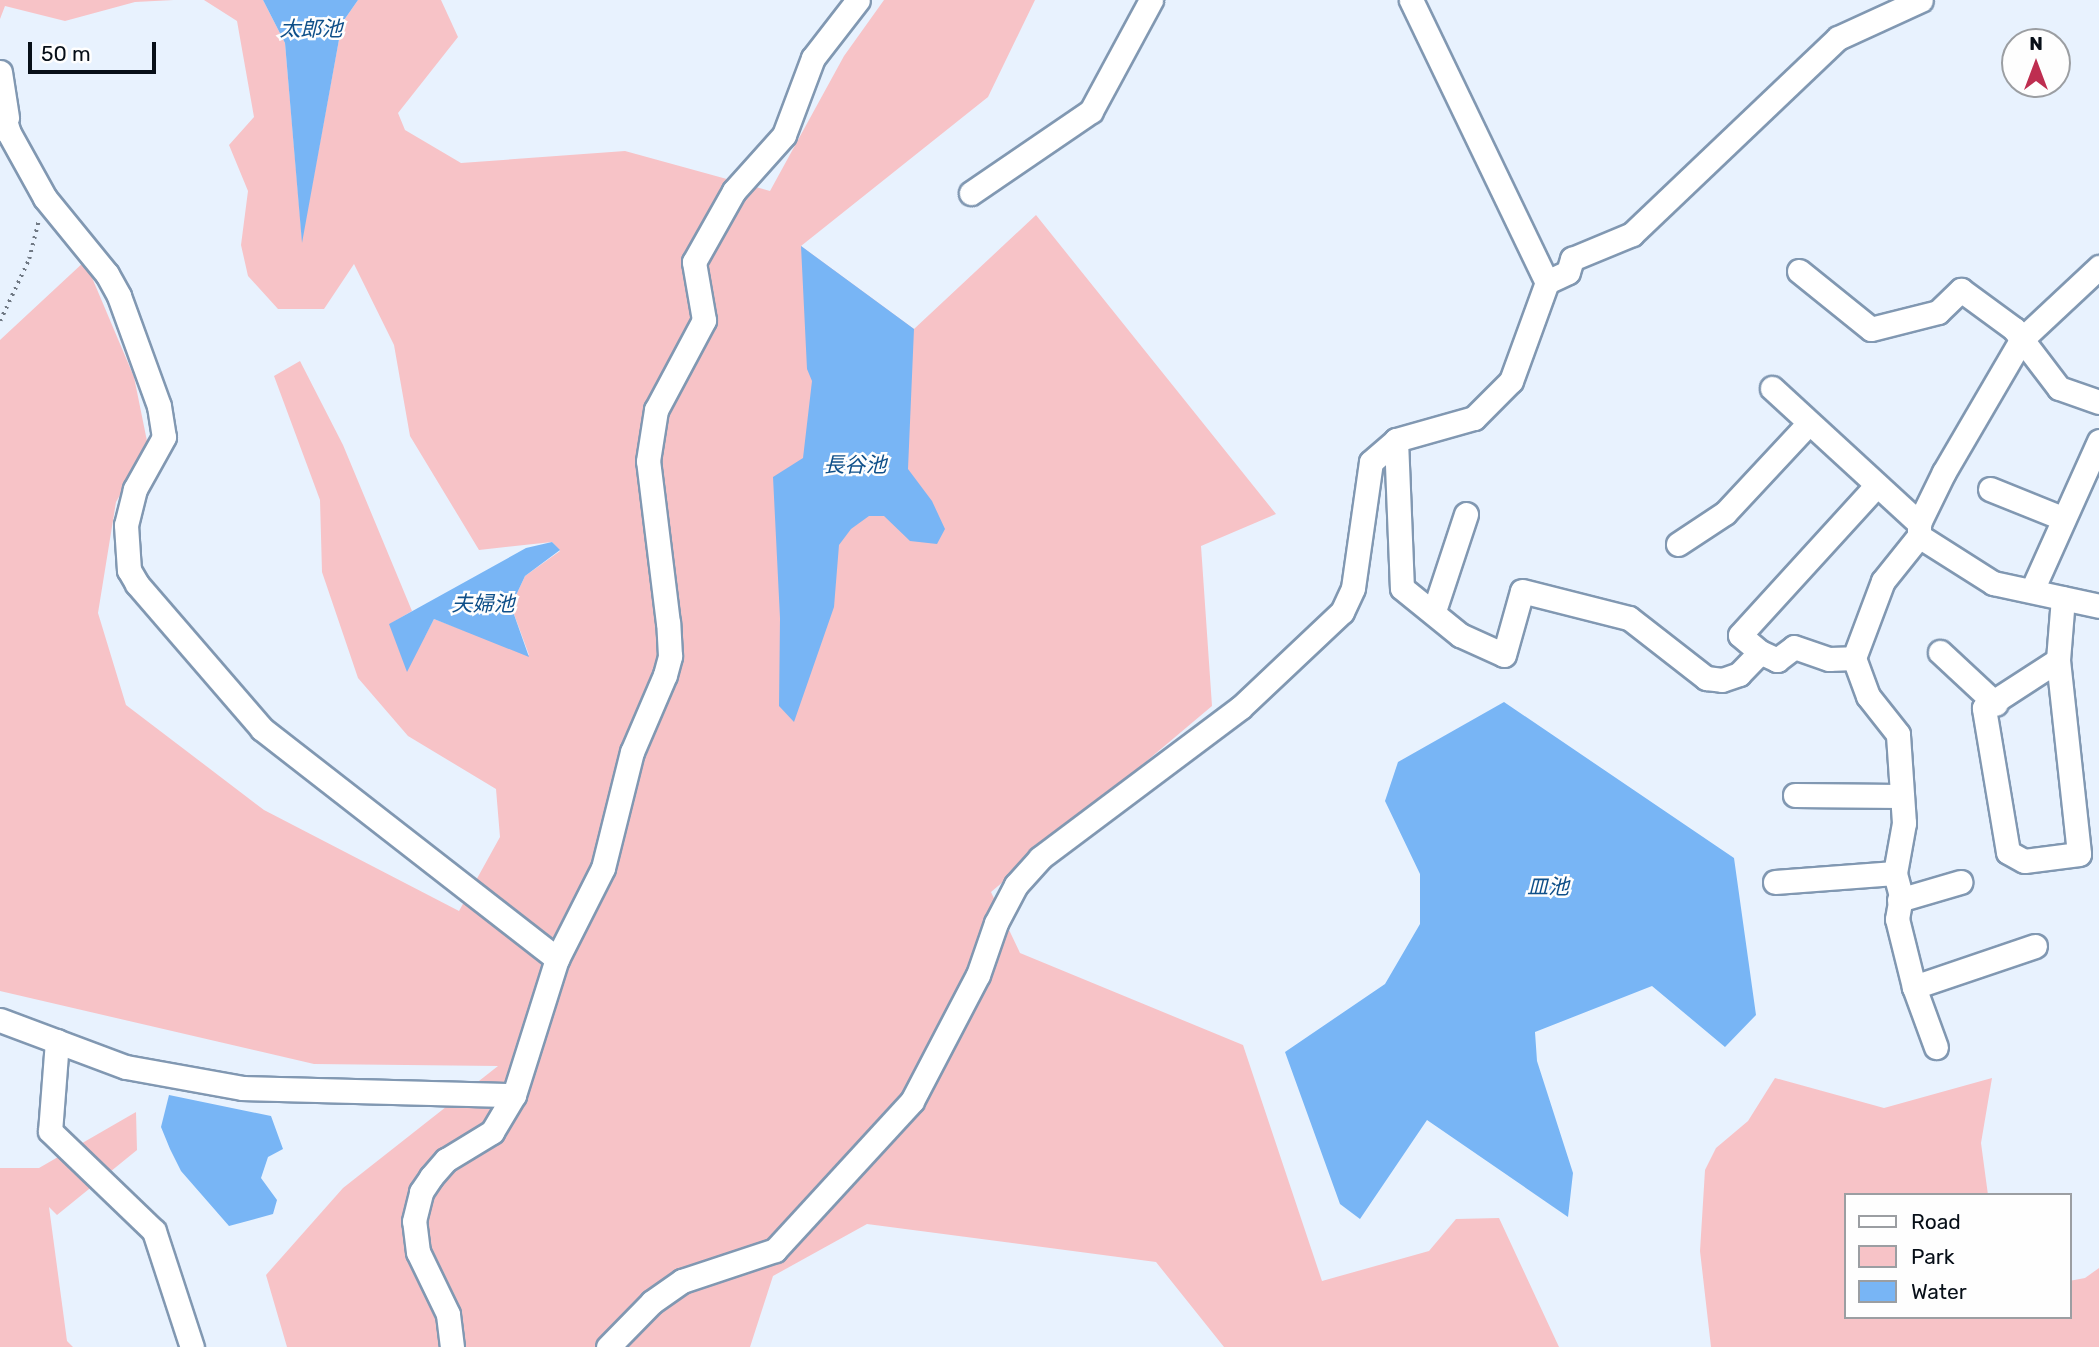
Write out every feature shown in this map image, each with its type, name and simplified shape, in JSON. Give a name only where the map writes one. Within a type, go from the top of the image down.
[{"type":"street","points":[[452,1347],[448,1314],[418,1252],[414,1221],[419,1201],[431,1177],[446,1160],[492,1132],[514,1095],[557,959],[603,868],[632,752],[670,656],[648,461],[656,410],[704,320],[694,262],[734,191],[784,135],[813,58],[858,0]]},
{"type":"street","points":[[971,193],[1091,111],[1151,0]]},
{"type":"street","points":[[1410,0],[1548,282]]},
{"type":"street","points":[[608,1347],[652,1302],[682,1282],[775,1250],[912,1101],[978,975],[996,923],[1016,886],[1040,858],[1240,708],[1342,612],[1353,588],[1371,462],[1396,440],[1421,429],[1474,418],[1511,381],[1548,282],[1568,272],[1572,258],[1632,234],[1838,38],[1921,0]]},
{"type":"street","points":[[0,72],[9,132]]},
{"type":"street","points":[[0,104],[9,132],[45,198],[113,285],[159,406],[164,437],[135,489],[125,525],[129,570],[137,584],[261,729],[557,959]]},
{"type":"street","points":[[1936,1047],[1914,987],[1897,919],[1899,900],[1895,873],[1904,823],[1900,796],[1898,734],[1868,696],[1854,658],[1883,581],[1919,529],[2021,340],[2099,267]]},
{"type":"street","points":[[1799,271],[1871,329],[1938,312],[1961,290],[2014,329],[2059,388],[2099,402]]},
{"type":"street","points":[[1772,388],[1919,529],[1983,578],[2099,606]]},
{"type":"street","points":[[1678,544],[1725,513],[1808,424]]},
{"type":"street","points":[[1396,440],[1402,587],[1460,635],[1504,655],[1522,591],[1629,618],[1706,678],[1722,680],[1740,674],[1760,652]]},
{"type":"street","points":[[2032,588],[2062,518],[2091,479],[2099,441]]},
{"type":"street","points":[[1854,658],[1829,659],[1794,647],[1777,660],[1760,652],[1740,635],[1876,486]]},
{"type":"street","points":[[1990,489],[2062,518]]},
{"type":"street","points":[[1434,611],[1466,514]]},
{"type":"street","points":[[2058,660],[1996,704],[1984,708],[2008,852],[2024,861],[2089,854],[2058,660],[2063,597]]},
{"type":"street","points":[[1940,652],[1996,704]]},
{"type":"street","points":[[1795,795],[1900,796]]},
{"type":"street","points":[[1775,882],[1895,873]]},
{"type":"street","points":[[1899,900],[1960,882]]},
{"type":"street","points":[[1914,987],[2035,946]]},
{"type":"street","points":[[0,1020],[126,1066],[243,1088],[514,1095]]},
{"type":"street","points":[[57,1041],[50,1131],[154,1231],[192,1347]]},
{"type":"path","points":[[0,321],[29,259],[45,198]]},
{"type":"green space","points":[[0,0],[174,0],[135,2],[65,21],[5,6],[0,19]]},
{"type":"green space","points":[[204,0],[263,0],[285,43],[302,239],[342,23],[358,0],[441,0],[458,37],[398,113],[405,130],[461,163],[625,151],[770,191],[844,56],[884,0],[1035,0],[988,97],[801,246],[914,329],[1036,215],[1276,514],[1201,546],[1212,706],[991,892],[1020,953],[1243,1045],[1322,1281],[1429,1251],[1456,1219],[1499,1218],[1559,1347],[1224,1347],[1156,1262],[867,1224],[773,1276],[750,1347],[287,1347],[266,1275],[343,1188],[498,1066],[314,1064],[0,991],[0,340],[85,261],[134,377],[148,446],[116,502],[98,613],[126,705],[264,810],[459,911],[500,837],[496,789],[408,736],[358,678],[322,572],[320,500],[274,376],[300,361],[343,445],[412,611],[390,624],[425,636],[434,619],[529,655],[511,606],[525,576],[560,551],[552,542],[479,550],[410,436],[394,345],[354,264],[324,309],[278,309],[248,276],[241,245],[248,191],[229,145],[254,117],[237,21]]},
{"type":"green space","points":[[1775,1078],[1884,1108],[1992,1078],[1981,1143],[1988,1193],[1843,1193],[1843,1319],[2071,1319],[2071,1281],[2085,1278],[2099,1268],[2099,1347],[1711,1347],[1700,1251],[1705,1170],[1716,1148],[1748,1121]]},
{"type":"green space","points":[[136,1112],[137,1150],[57,1215],[49,1207],[67,1341],[73,1347],[0,1347],[0,1168],[39,1168]]},
{"type":"water","name":"太郎池","points":[[263,0],[358,0],[342,23],[302,243],[285,43]]},
{"type":"water","name":"長谷池","points":[[801,246],[914,329],[908,469],[932,501],[945,529],[937,544],[910,541],[884,516],[869,516],[851,529],[839,545],[834,607],[794,722],[779,706],[780,618],[773,477],[803,458],[812,381],[807,369]]},
{"type":"water","name":"夫婦池","points":[[552,542],[560,550],[525,576],[511,606],[529,657],[434,619],[407,672],[389,624],[526,548]]},
{"type":"water","name":"皿池","points":[[1504,702],[1734,858],[1756,1015],[1725,1047],[1652,986],[1535,1032],[1537,1061],[1573,1173],[1568,1217],[1427,1120],[1360,1219],[1340,1204],[1285,1052],[1385,984],[1420,924],[1420,874],[1385,801],[1398,762]]},
{"type":"water","points":[[169,1095],[271,1116],[283,1149],[268,1157],[261,1178],[277,1200],[273,1214],[229,1226],[181,1171],[170,1149],[161,1127]]}]
